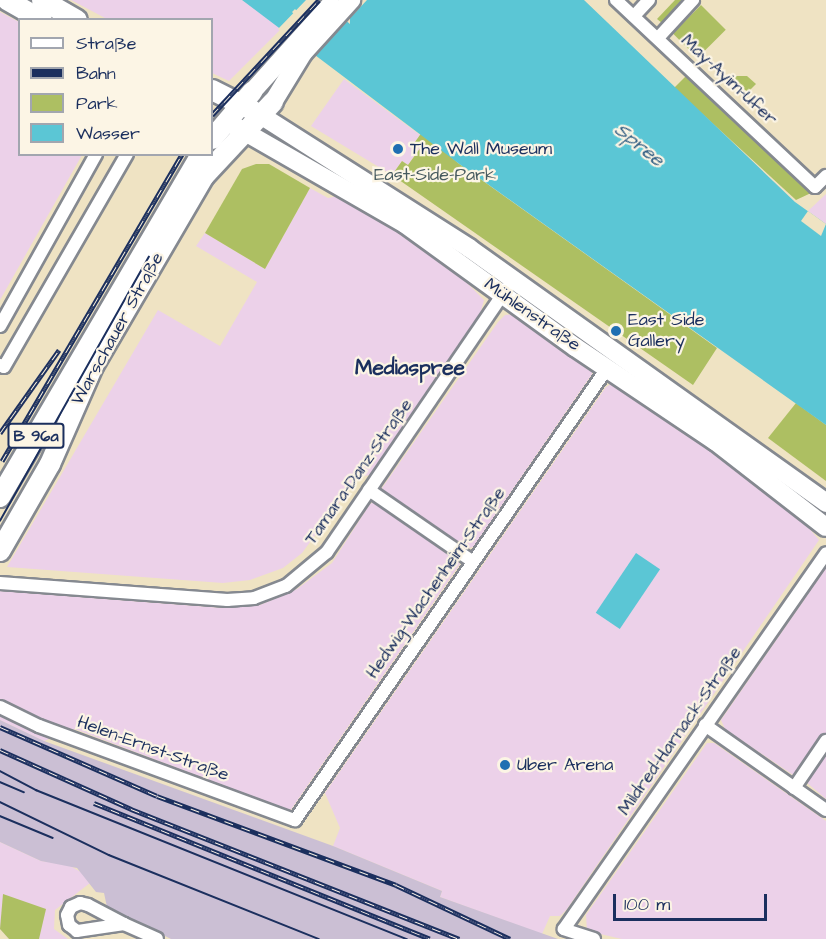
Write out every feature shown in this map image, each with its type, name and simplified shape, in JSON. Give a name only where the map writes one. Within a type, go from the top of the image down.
[{"type":"main road","points":[[7,0],[38,18]]},
{"type":"main road","points":[[42,0],[74,18]]},
{"type":"main road","points":[[213,90],[247,98],[268,109],[298,48],[334,0]]},
{"type":"main road","points":[[213,136],[219,117],[247,98],[351,0]]},
{"type":"main road","name":"B 96a","points":[[238,139],[268,109]]},
{"type":"main road","name":"Mühlenstraße","points":[[268,109],[826,503]]},
{"type":"main road","name":"Mühlenstraße","points":[[219,117],[238,139],[405,224],[503,295],[720,444],[826,527]]},
{"type":"main road","name":"Warschauer Straße","points":[[0,551],[50,464],[93,366],[204,176],[238,139]]},
{"type":"main road","name":"Warschauer Straße","points":[[0,497],[200,156]]},
{"type":"street","name":"May-Ayim-Ufer","points":[[616,0],[815,187],[826,177]]},
{"type":"street","points":[[634,16],[649,0]]},
{"type":"street","points":[[658,38],[693,0]]},
{"type":"street","points":[[0,326],[95,156]]},
{"type":"street","points":[[2,366],[127,156]]},
{"type":"street","name":"Tamara-Danz-Straße","points":[[0,583],[227,600],[262,596],[286,586],[314,565],[369,490],[513,280]]},
{"type":"street","name":"Hedwig-Wachenheim-Straße","points":[[295,820],[608,367]]},
{"type":"street","points":[[369,490],[472,561]]},
{"type":"street","name":"Mildred-Harnack-Straße","points":[[594,939],[564,929],[826,554]]},
{"type":"street","name":"Helen-Ernst-Straße","points":[[0,707],[39,726],[295,820]]},
{"type":"street","points":[[705,726],[826,810]]},
{"type":"street","points":[[794,788],[826,741]]},
{"type":"street","points":[[124,924],[157,939]]},
{"type":"shaded area","points":[[71,0],[242,0],[282,28],[229,81],[213,73],[213,18],[105,18]]},
{"type":"shaded area","points":[[0,12],[18,21],[18,156],[81,156],[0,300]]},
{"type":"shaded area","points":[[344,79],[420,135],[415,142],[421,146],[408,165],[402,161],[392,175],[311,126]]},
{"type":"shaded area","points":[[310,188],[328,198],[338,196],[389,227],[460,276],[484,300],[480,314],[370,475],[358,477],[302,553],[283,568],[250,580],[223,583],[7,567],[158,310],[220,346],[257,282],[196,246],[205,233],[265,269]]},
{"type":"shaded area","points":[[826,194],[826,224],[808,211]]},
{"type":"shaded area","points":[[516,314],[592,368],[592,374],[473,547],[466,549],[392,496],[385,495],[382,488],[498,322],[505,315]]},
{"type":"shaded area","points":[[614,382],[626,387],[627,394],[679,431],[687,430],[801,519],[819,540],[567,909],[560,916],[550,916],[542,934],[440,897],[442,891],[333,846],[340,828],[325,793],[606,387]]},
{"type":"shaded area","points":[[376,501],[451,556],[453,553],[460,564],[290,811],[75,729],[44,741],[0,720],[0,591],[223,608],[260,605],[297,589],[332,563],[370,504]]},
{"type":"shaded area","points":[[826,568],[826,733],[793,775],[725,729],[721,720]]},
{"type":"shaded area","points":[[0,720],[44,741],[333,846],[442,891],[440,897],[558,939],[171,939],[107,907],[104,893],[96,892],[77,868],[41,861],[0,842]]},
{"type":"shaded area","points":[[707,743],[714,743],[826,821],[826,939],[622,939],[587,931],[586,915]]},
{"type":"shaded area","points":[[822,755],[826,755],[826,799],[806,782]]},
{"type":"shaded area","points":[[0,842],[41,861],[67,864],[84,874],[90,883],[55,910],[54,929],[68,939],[9,939],[0,929]]},
{"type":"green space","points":[[675,0],[684,0],[662,23],[657,19]]},
{"type":"green space","points":[[701,5],[726,30],[697,58],[673,33]]},
{"type":"green space","points":[[687,75],[796,175],[811,193],[796,200],[674,88]]},
{"type":"green space","points":[[735,76],[747,76],[756,84],[748,92],[733,81]]},
{"type":"green space","name":"East-Side-Park","points":[[422,132],[458,163],[717,348],[693,385],[392,175],[402,161],[408,165],[421,147],[415,142]]},
{"type":"green space","points":[[256,164],[269,164],[310,188],[265,269],[205,233],[242,169]]},
{"type":"green space","points":[[796,403],[826,425],[826,481],[768,438]]},
{"type":"green space","points":[[3,894],[46,909],[39,939],[9,939],[0,929]]},
{"type":"water","name":"Spree","points":[[242,0],[321,0],[350,24],[350,19],[331,0],[584,0],[795,202],[826,224],[826,425],[458,163]],"holes":[[[295,9],[327,43],[324,46],[292,12]]]},
{"type":"water","points":[[636,553],[660,569],[620,629],[596,613]]},
{"type":"pier","points":[[306,0],[325,0],[347,21],[328,0],[367,0],[313,58],[278,29]]},
{"type":"pier","points":[[808,211],[826,224],[821,236],[801,221]]},
{"type":"tram line","points":[[0,521],[149,257]]},
{"type":"tram line","points":[[0,771],[36,790],[407,939]]},
{"type":"tram line","points":[[0,782],[24,792]]},
{"type":"tram line","points":[[0,802],[109,855],[319,939]]},
{"type":"tram line","points":[[0,816],[53,838]]},
{"type":"railway","points":[[213,114],[319,0]]},
{"type":"railway","points":[[2,461],[181,156]]},
{"type":"railway","points":[[0,433],[59,350]]},
{"type":"railway","points":[[0,727],[157,796],[396,885],[510,939]]},
{"type":"railway","points":[[0,750],[131,809],[459,939]]},
{"type":"railway","points":[[94,803],[430,939]]},
{"type":"place","name":"The Wall Museum","points":[[398,149]]},
{"type":"place","name":"East Side Gallery","points":[[616,331]]},
{"type":"place","name":"Uber Arena","points":[[505,765]]},
{"type":"district","name":"Mediaspree","points":[[410,368]]}]
